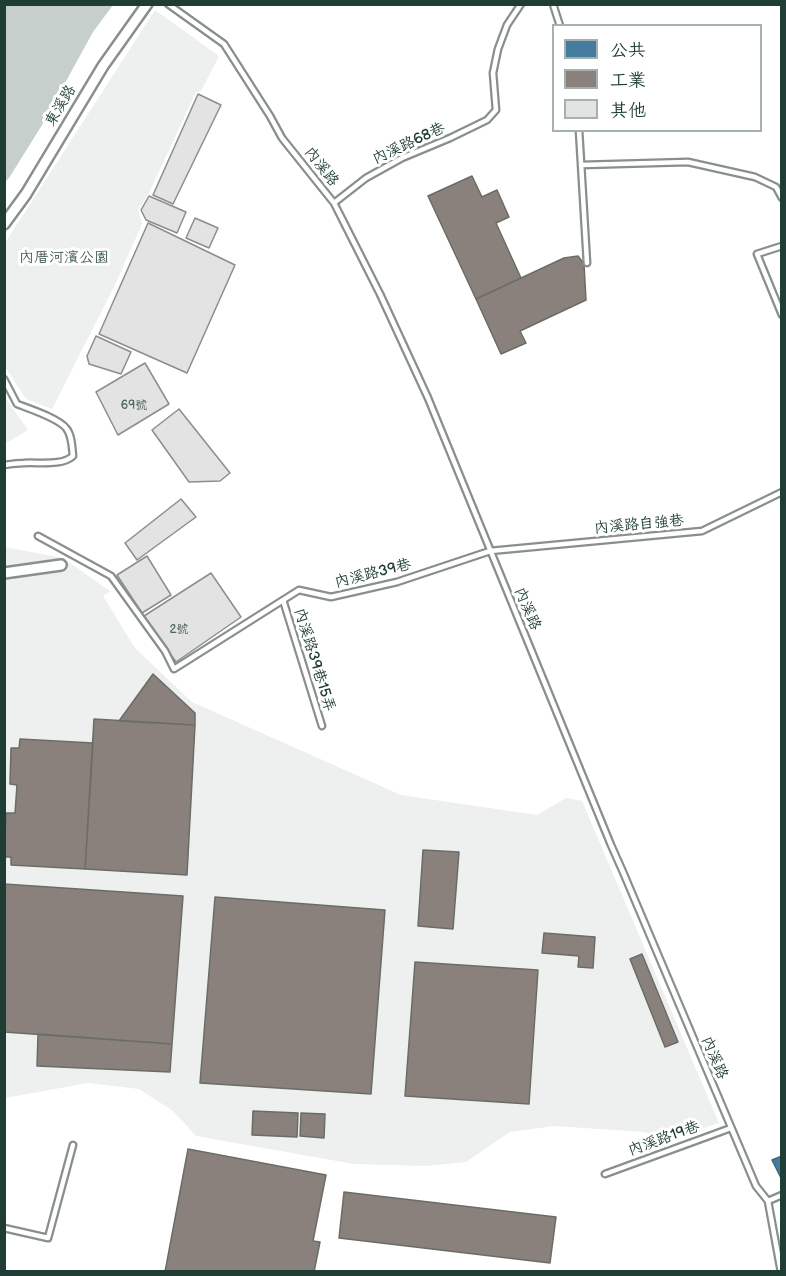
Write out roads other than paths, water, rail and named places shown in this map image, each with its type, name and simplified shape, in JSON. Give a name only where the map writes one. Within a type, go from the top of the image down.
[{"type":"street","name":"東溪路","points":[[4,224],[26,194],[103,66],[147,4]]},
{"type":"street","points":[[4,573],[61,565]]},
{"type":"lane","name":"內溪路","points":[[168,4],[224,44],[282,138],[334,203],[380,294],[428,398],[611,845],[731,1128],[756,1186],[768,1201],[781,1272]]},
{"type":"lane","name":"內溪路68巷","points":[[334,203],[366,178],[402,158],[487,120],[496,110],[493,73],[498,49],[507,25],[521,4]]},
{"type":"lane","points":[[553,4],[559,24]]},
{"type":"lane","points":[[579,132],[587,263]]},
{"type":"lane","points":[[581,165],[688,162],[755,177],[777,187],[782,198]]},
{"type":"lane","points":[[782,246],[758,254],[782,315]]},
{"type":"lane","points":[[4,379],[17,404],[66,428],[70,436],[73,456],[63,461],[4,465]]},
{"type":"lane","name":"內溪路自強巷","points":[[490,551],[702,531],[782,492]]},
{"type":"lane","name":"內溪路39巷","points":[[38,536],[111,576],[165,651],[174,669],[299,590],[331,597],[397,582],[490,551]]},
{"type":"lane","name":"內溪路39巷15弄","points":[[283,600],[322,726]]},
{"type":"lane","name":"內溪路19巷","points":[[605,1174],[731,1128]]},
{"type":"lane","points":[[4,1228],[48,1238],[73,1145]]},
{"type":"lane","points":[[768,1201],[782,1195]]},
{"type":"park label","name":"內厝河濱公園","points":[[64,258]]}]
